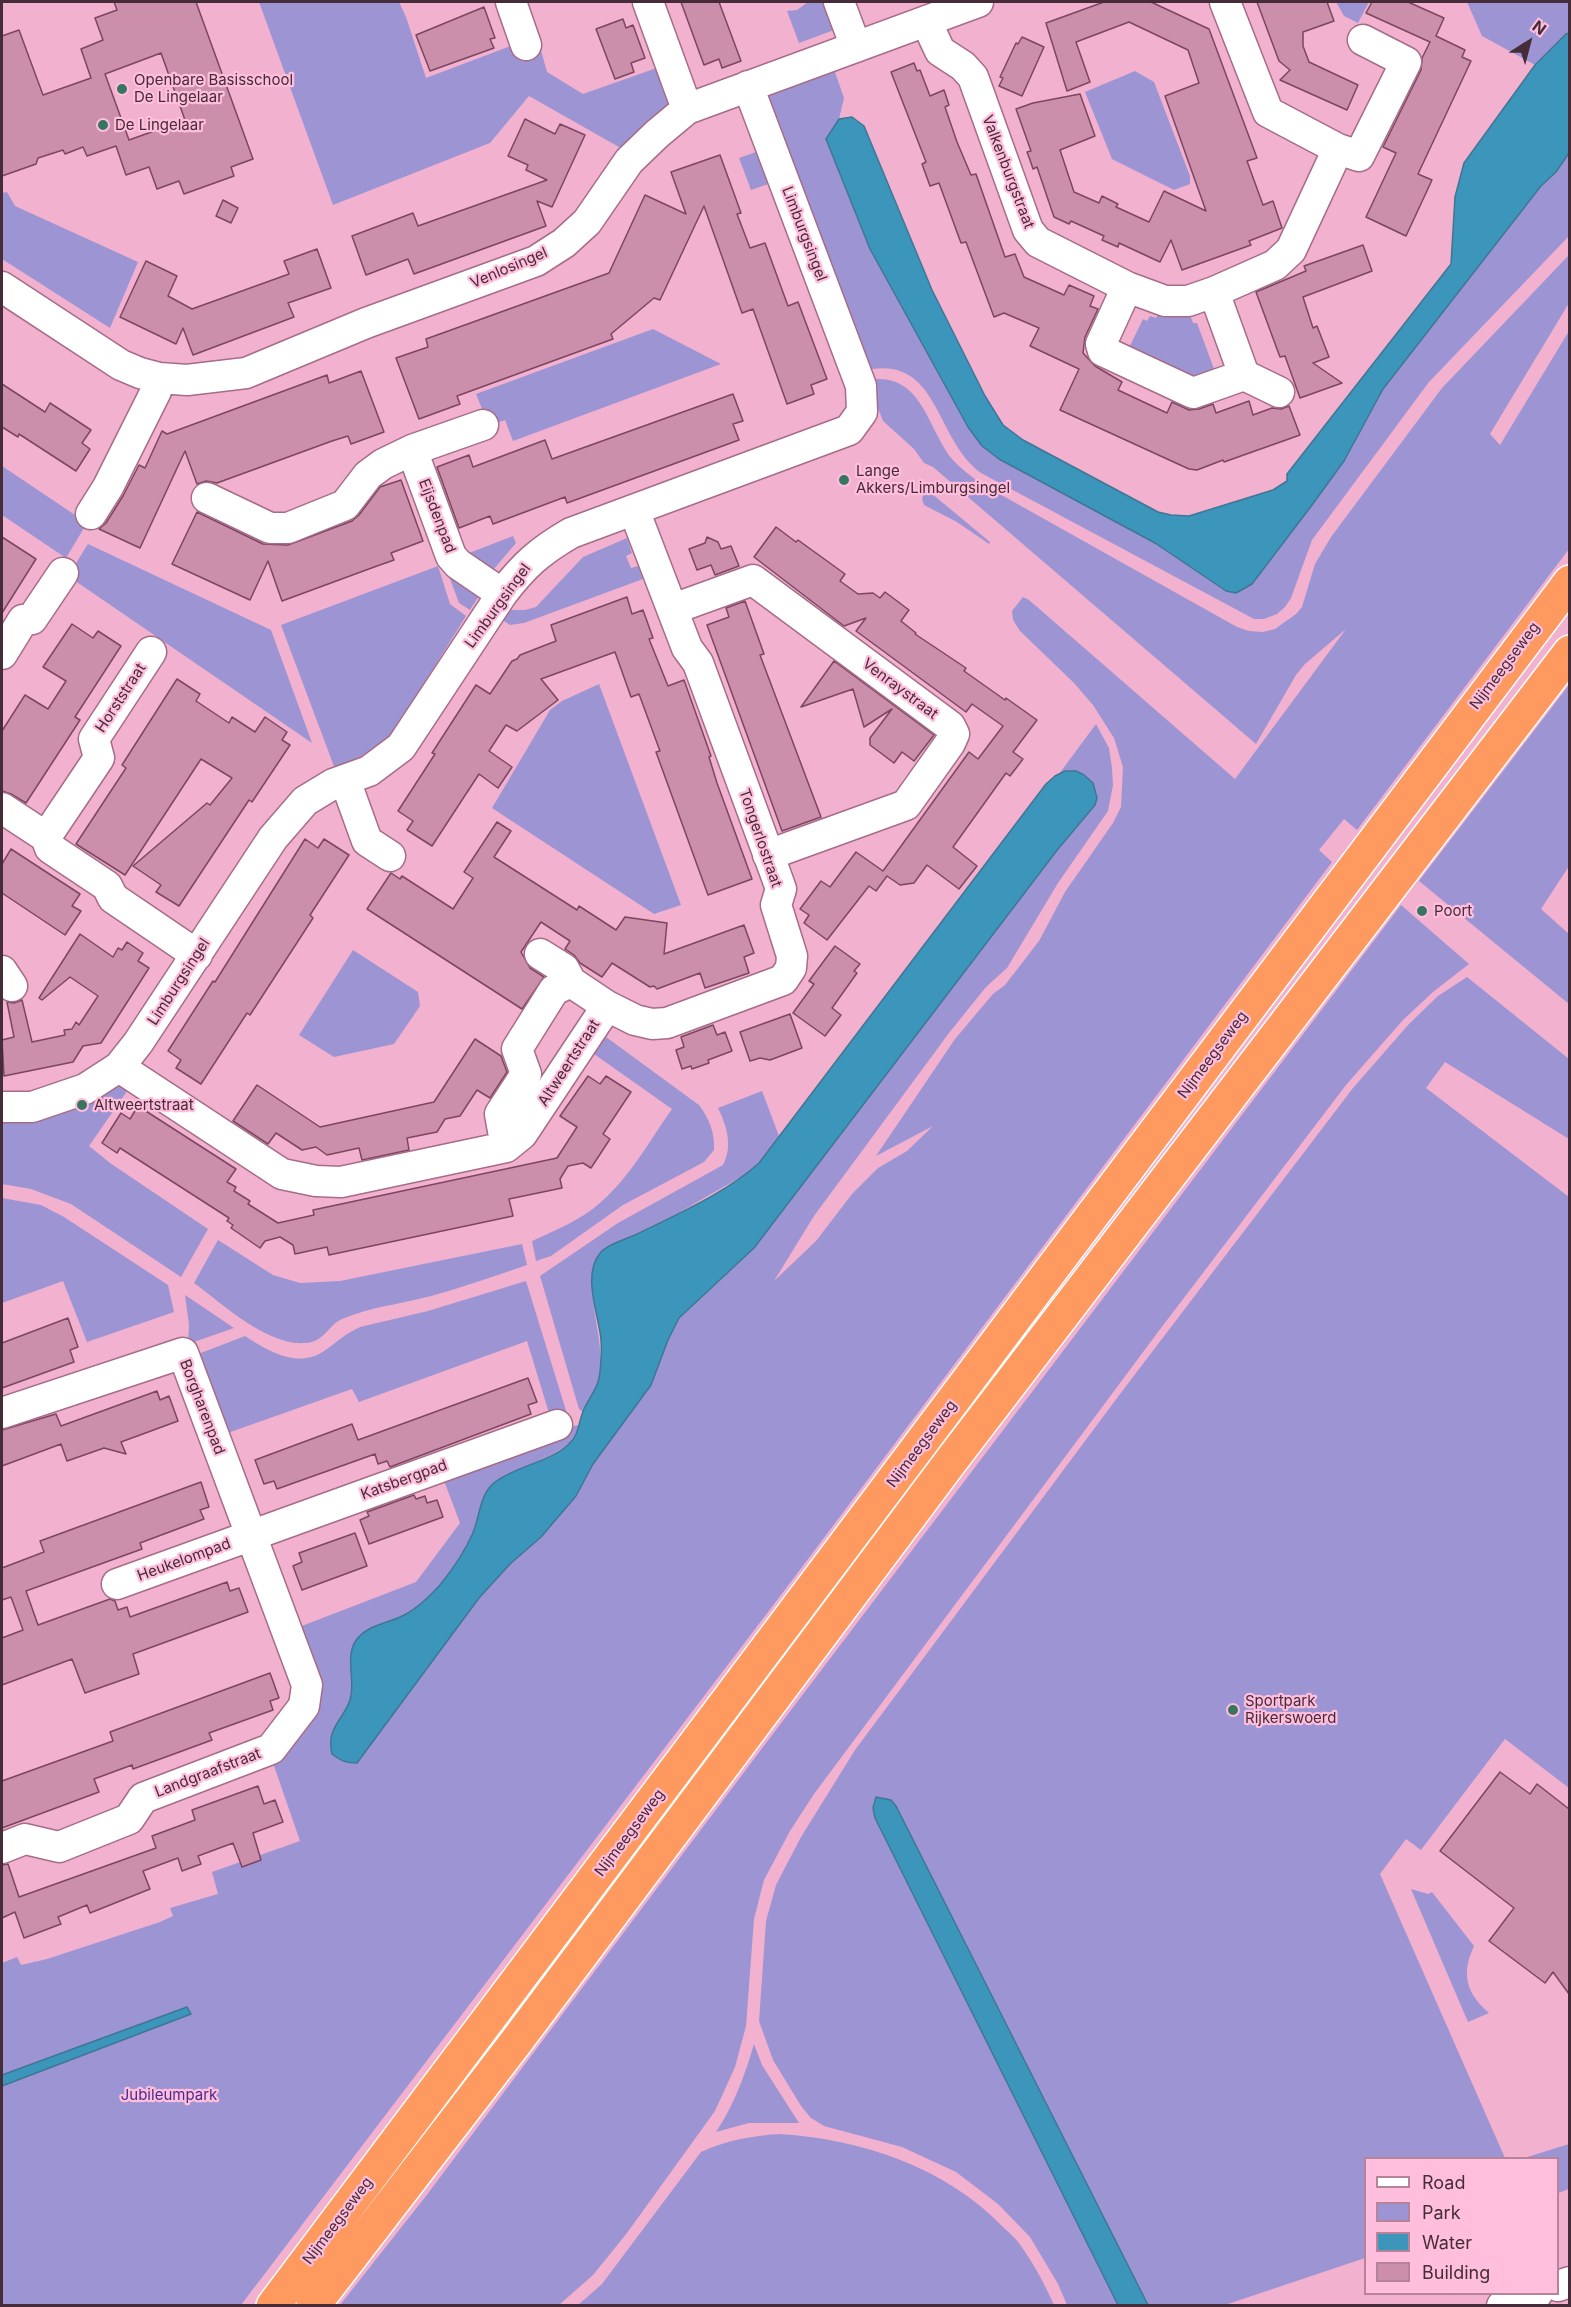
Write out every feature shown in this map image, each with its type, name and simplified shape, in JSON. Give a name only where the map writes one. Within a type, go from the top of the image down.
[{"type":"highway","name":"Nijmeegseweg","points":[[273,2306],[1569,582]]},
{"type":"highway","name":"Nijmeegseweg","points":[[313,2306],[523,2032],[958,1451],[1569,652]]},
{"type":"street","points":[[511,2],[526,45]]},
{"type":"street","points":[[648,2],[687,109]]},
{"type":"street","points":[[839,2],[856,47]]},
{"type":"street","name":"Venlosingel","points":[[2,287],[121,365],[140,373],[159,378],[187,380],[246,373],[366,323],[536,261],[564,243],[587,222],[629,161],[687,109],[978,2]]},
{"type":"street","points":[[1225,2],[1268,112],[1338,149],[1359,156],[1406,62],[1363,40]]},
{"type":"street","name":"Valkenburgstraat","points":[[926,21],[940,51],[963,66],[973,77],[1028,230],[1038,242],[1127,287],[1165,301],[1188,301],[1275,265],[1291,250],[1338,149]]},
{"type":"street","name":"Limburgsingel","points":[[2,1107],[32,1107],[85,1089],[119,1067],[138,1043],[273,838],[305,801],[333,784],[369,771],[400,747],[502,594],[518,573],[543,549],[571,532],[849,430],[862,412],[861,386],[748,86]]},
{"type":"street","points":[[1127,287],[1101,344],[1103,351],[1193,393],[1244,375]]},
{"type":"street","points":[[1214,292],[1244,375],[1279,392]]},
{"type":"street","points":[[92,514],[156,391],[159,378]]},
{"type":"street","points":[[207,498],[270,528],[288,528],[345,505],[368,475],[383,464],[412,450],[483,425]]},
{"type":"street","name":"Eijsdenpad","points":[[412,450],[450,554],[458,564],[502,594]]},
{"type":"street","name":"Tongerlostraat","points":[[540,954],[564,969],[571,982],[607,1006],[635,1020],[652,1024],[668,1023],[783,980],[791,968],[792,956],[776,905],[781,889],[699,663],[687,648],[634,510]]},
{"type":"street","points":[[2,654],[23,620],[32,619],[63,573]]},
{"type":"street","name":"Venraystraat","points":[[673,609],[753,580],[950,726],[954,734],[951,743],[906,805],[768,855]]},
{"type":"street","name":"Horststraat","points":[[46,837],[99,758],[94,739],[151,652]]},
{"type":"street","points":[[345,780],[367,841],[390,856]]},
{"type":"street","points":[[2,808],[46,837],[50,848],[107,886],[113,898],[197,955]]},
{"type":"street","name":"Altweertstraat","points":[[571,982],[554,990],[517,1050],[526,1074],[500,1114],[506,1147],[522,1134],[607,1006]]},
{"type":"street","points":[[119,1067],[282,1174],[294,1177],[341,1182],[506,1147]]},
{"type":"street","name":"Borgharenpad","points":[[2,1413],[183,1353],[252,1536]]},
{"type":"street","name":"Katsbergpad","points":[[252,1536],[557,1425]]},
{"type":"street","name":"Heukelompad","points":[[117,1584],[252,1536]]},
{"type":"street","name":"Landgraafstraat","points":[[2,1848],[25,1839],[59,1847],[129,1819],[143,1798],[272,1749],[304,1706],[307,1685],[252,1536]]},
{"type":"street","points":[[1502,2306],[1534,2295]]},
{"type":"green space","points":[[259,2],[399,2],[426,78],[537,36],[547,72],[583,94],[668,64],[681,100],[626,151],[529,96],[490,143],[333,205]]},
{"type":"green space","points":[[808,2],[833,2],[842,27],[799,43],[787,11],[797,10]]},
{"type":"green space","points":[[1336,2],[1369,2],[1358,23],[1344,16]]},
{"type":"green space","points":[[1467,2],[1566,2],[1569,4],[1569,33],[1535,65],[1482,36]]},
{"type":"green space","points":[[834,69],[844,98],[839,119],[826,139],[870,249],[968,427],[982,446],[999,459],[1155,543],[1225,591],[1236,593],[1252,584],[1344,461],[1383,389],[1569,153],[1569,236],[1429,382],[1312,540],[1291,598],[1285,607],[1277,614],[1264,619],[1254,619],[981,473],[965,458],[933,402],[921,386],[907,374],[888,368],[862,371],[762,97]]},
{"type":"green space","points":[[1135,71],[1154,82],[1190,176],[1190,184],[1174,190],[1112,159],[1085,92]]},
{"type":"green space","points":[[756,152],[768,184],[751,190],[739,158]]},
{"type":"green space","points":[[7,192],[15,206],[138,262],[110,328],[2,259],[2,193]]},
{"type":"green space","name":"Jubileumpark","points":[[1569,255],[1569,303],[1490,434],[1500,445],[1569,331],[1569,549],[1357,830],[1344,819],[1319,850],[1332,862],[787,1587],[241,2305],[2,2306],[2,1963],[17,1957],[21,1965],[47,1959],[160,1922],[173,1916],[170,1908],[218,1894],[212,1872],[300,1841],[272,1760],[305,1729],[294,1629],[416,1582],[460,1523],[443,1478],[577,1425],[579,1428],[568,1445],[516,1471],[484,1496],[473,1533],[442,1583],[419,1606],[389,1622],[351,1684],[651,1385],[679,1318],[754,1248],[1058,849],[1095,805],[1084,775],[1072,771],[1059,774],[1096,724],[1109,748],[1112,768],[1113,785],[1108,811],[1058,883],[1007,968],[986,987],[949,1033],[814,1216],[774,1281],[816,1241],[852,1194],[878,1168],[907,1151],[933,1126],[876,1156],[955,1039],[993,994],[1005,985],[1039,941],[1065,892],[1113,823],[1121,807],[1123,767],[1114,738],[1093,705],[1074,683],[1020,631],[1013,620],[1012,611],[1023,597],[1235,779],[1346,629],[1305,664],[1296,675],[1256,744],[933,467],[924,463],[914,449],[883,421],[867,380],[885,379],[900,384],[911,392],[952,459],[980,483],[1237,627],[1263,632],[1275,629],[1302,607],[1315,564],[1331,537],[1442,388]]},
{"type":"green space","points":[[1161,309],[1188,309],[1193,323],[1197,323],[1217,377],[1195,386],[1129,348],[1143,319],[1147,321],[1150,316],[1156,318]]},
{"type":"green space","points":[[653,329],[721,364],[513,441],[505,420],[489,426],[476,394]]},
{"type":"green space","points":[[2,466],[87,523],[66,558],[2,515]]},
{"type":"green space","points":[[925,488],[990,542],[989,544],[957,522],[924,505],[922,499]]},
{"type":"green space","points":[[513,536],[516,543],[488,576],[459,557]]},
{"type":"green space","points":[[627,538],[632,553],[626,556],[631,568],[638,566],[643,579],[524,623],[510,625],[501,619],[511,610],[536,607],[583,557]]},
{"type":"green space","points":[[88,544],[271,630],[312,743],[68,576]]},
{"type":"green space","points":[[438,566],[450,604],[466,616],[391,736],[382,746],[335,769],[281,625]]},
{"type":"green space","points":[[446,568],[482,591],[470,610],[459,603]]},
{"type":"green space","points":[[599,684],[681,905],[654,914],[492,808],[550,710],[562,701]]},
{"type":"green space","points":[[1569,685],[1569,866],[1541,909],[1569,934],[1569,1004],[1419,881]]},
{"type":"green space","points":[[1401,905],[1469,964],[1433,992],[1403,1020],[1346,1085],[1158,1332],[814,1794],[790,1831],[764,1880],[754,1919],[746,2026],[735,2067],[715,2111],[627,2233],[593,2275],[559,2305],[340,2305],[426,2196]]},
{"type":"green space","points":[[353,950],[418,992],[420,1006],[394,1044],[334,1057],[299,1035]]},
{"type":"green space","name":"Sportpark Rijkerswoerd","points":[[1467,977],[1569,1059],[1569,1139],[1445,1062],[1426,1088],[1569,1197],[1569,1788],[1505,1739],[1421,1850],[1406,1839],[1380,1874],[1505,2157],[1364,2157],[1364,2258],[1225,2305],[1148,2305],[896,1806],[890,1800],[873,1808],[875,1818],[1118,2305],[1067,2305],[1058,2284],[1030,2237],[998,2204],[956,2172],[902,2147],[824,2126],[811,2118],[801,2106],[773,2060],[759,2021],[766,1921],[776,1885],[801,1837],[855,1750],[1120,1394],[1353,1088],[1409,1024],[1438,996]]},
{"type":"green space","points":[[606,1037],[699,1105],[711,1126],[714,1150],[704,1162],[623,1205],[551,1256],[536,1261],[532,1241],[577,1219],[601,1202],[630,1170],[672,1109],[594,1054]]},
{"type":"green space","points":[[122,1082],[130,1087],[89,1146],[110,1163],[208,1229],[181,1277],[71,1204],[31,1189],[2,1184],[2,1118]]},
{"type":"green space","points":[[762,1091],[779,1136],[759,1163],[746,1174],[678,1213],[603,1250],[596,1263],[593,1278],[594,1309],[601,1359],[600,1374],[583,1412],[579,1409],[540,1276],[618,1223],[723,1165],[728,1151],[728,1136],[718,1108]]},
{"type":"green space","points":[[2,1198],[41,1205],[64,1217],[168,1285],[174,1312],[87,1342],[63,1281],[2,1303]]},
{"type":"green space","points":[[218,1240],[273,1275],[300,1283],[340,1281],[522,1244],[527,1265],[431,1296],[353,1315],[337,1322],[322,1337],[312,1342],[291,1342],[276,1338],[246,1322],[194,1283]]},
{"type":"green space","points":[[526,1281],[568,1417],[552,1423],[527,1341],[359,1402],[352,1389],[222,1435],[193,1356],[245,1336],[283,1356],[304,1358],[314,1356],[360,1327],[428,1311]]},
{"type":"green space","points":[[185,1295],[234,1328],[188,1344],[189,1325]]},
{"type":"green space","points":[[1411,1889],[1428,1894],[1432,1892],[1474,1946],[1468,1965],[1468,1982],[1475,1998],[1489,2013],[1468,2022]]},
{"type":"green space","points":[[754,2044],[762,2065],[799,2123],[749,2123],[716,2132],[738,2089]]},
{"type":"green space","points":[[780,2134],[841,2142],[871,2150],[928,2172],[955,2187],[979,2205],[1017,2240],[1035,2267],[1054,2305],[578,2305],[602,2284],[701,2152],[739,2139]]},
{"type":"green space","points":[[1569,2144],[1569,2189],[1559,2193],[1559,2157],[1527,2157]]},
{"type":"water","points":[[1569,33],[1569,153],[1383,389],[1344,461],[1312,505],[1252,584],[1236,593],[1226,591],[1155,543],[999,459],[982,446],[968,427],[870,249],[826,139],[839,119],[852,117],[864,126],[932,290],[985,396],[1003,425],[1023,440],[1158,512],[1189,516],[1273,490],[1287,481],[1287,474],[1451,264],[1455,197],[1464,163],[1535,65]]},
{"type":"water","points":[[1065,771],[1076,771],[1093,783],[1097,798],[1095,805],[1058,849],[754,1248],[679,1318],[651,1385],[593,1464],[576,1496],[541,1537],[510,1564],[479,1598],[357,1763],[341,1760],[332,1754],[333,1731],[347,1708],[352,1693],[351,1656],[355,1642],[365,1631],[411,1611],[440,1585],[465,1548],[475,1528],[486,1493],[495,1482],[560,1451],[575,1437],[584,1409],[599,1377],[601,1340],[593,1295],[592,1272],[601,1252],[701,1202],[732,1184],[759,1163],[1046,784]]},
{"type":"water","points":[[876,1797],[891,1800],[896,1806],[1148,2305],[1118,2305],[875,1818],[873,1808]]},
{"type":"water","points":[[187,2007],[191,2014],[2,2086],[2,2075]]},
{"type":"building","points":[[114,2],[196,2],[253,159],[231,167],[234,176],[184,194],[179,181],[157,189],[149,167],[126,175],[116,146],[87,156],[83,147],[65,154],[63,150],[38,158],[36,164],[2,176],[2,36],[19,30],[43,95],[91,78],[81,49],[103,40],[95,18],[117,10]],"holes":[[[161,53],[185,120],[129,140],[105,74]]]},
{"type":"building","points":[[681,2],[719,2],[741,61],[722,68],[719,59],[704,65]]},
{"type":"building","points":[[1104,2],[1151,2],[1209,29],[1257,158],[1247,161],[1263,205],[1273,201],[1282,228],[1249,241],[1251,245],[1182,270],[1171,240],[1160,262],[1119,243],[1118,247],[1102,240],[1104,236],[1071,221],[1069,224],[1054,217],[1037,167],[1033,169],[1027,152],[1031,151],[1016,109],[1033,103],[1080,94],[1095,136],[1060,150],[1074,192],[1099,203],[1102,196],[1118,204],[1116,207],[1149,222],[1164,191],[1206,211],[1165,96],[1199,83],[1188,50],[1129,22],[1076,42],[1090,82],[1067,91],[1046,23]]},
{"type":"building","points":[[1257,2],[1327,2],[1334,21],[1303,32],[1303,46],[1309,62],[1358,85],[1347,110],[1280,80],[1290,70],[1279,61]]},
{"type":"building","points":[[1372,2],[1408,2],[1444,18],[1436,36],[1465,50],[1462,57],[1471,61],[1418,174],[1432,180],[1406,236],[1366,217],[1396,153],[1383,147],[1421,70],[1422,58],[1430,42],[1366,13]]},
{"type":"building","points":[[484,7],[495,38],[490,39],[494,48],[430,71],[416,35]]},
{"type":"building","points":[[623,19],[626,28],[633,25],[645,58],[631,63],[634,72],[615,79],[596,29]]},
{"type":"building","points":[[1022,37],[1044,47],[1022,96],[999,86],[1003,78],[1000,77],[1016,43],[1018,44]]},
{"type":"building","points":[[914,63],[917,71],[920,70],[930,96],[944,90],[949,105],[945,107],[957,142],[971,175],[976,174],[1005,257],[1015,254],[1024,277],[1064,295],[1069,285],[1094,296],[1090,306],[1098,309],[1085,337],[1083,353],[1095,366],[1122,382],[1118,390],[1167,413],[1172,402],[1189,410],[1213,404],[1216,413],[1249,401],[1253,415],[1272,408],[1281,409],[1289,406],[1300,435],[1197,470],[1189,469],[1060,410],[1079,369],[1030,346],[1039,328],[1004,313],[994,317],[966,242],[961,243],[939,183],[930,186],[922,164],[926,162],[891,72]]},
{"type":"building","points":[[525,119],[555,134],[560,124],[585,135],[552,207],[537,201],[546,226],[414,274],[408,259],[366,275],[352,236],[413,213],[418,226],[547,180],[526,170],[528,165],[508,156]]},
{"type":"building","points":[[720,155],[741,213],[737,214],[750,248],[765,243],[788,306],[798,302],[827,379],[811,385],[814,394],[787,404],[753,309],[742,313],[704,206],[660,300],[654,298],[611,334],[613,339],[457,396],[460,404],[419,419],[396,358],[428,347],[426,339],[609,273],[645,195],[686,214],[671,172]]},
{"type":"building","points":[[223,200],[238,208],[231,223],[216,216]]},
{"type":"building","points":[[1363,245],[1372,271],[1303,297],[1313,328],[1317,326],[1329,357],[1313,363],[1342,383],[1300,398],[1285,356],[1280,357],[1256,292],[1306,271],[1304,266]]},
{"type":"building","points":[[317,249],[331,288],[288,303],[294,317],[193,355],[183,328],[176,344],[120,317],[146,261],[177,276],[168,296],[192,309],[289,274],[284,261]]},
{"type":"building","points":[[361,371],[384,432],[351,444],[348,436],[217,483],[206,481],[197,484],[185,451],[140,548],[99,529],[106,523],[123,496],[139,465],[145,468],[162,431],[167,434],[327,375],[329,383]]},
{"type":"building","points":[[2,384],[45,412],[50,403],[91,430],[82,443],[90,449],[76,471],[19,434],[18,437],[2,427]]},
{"type":"building","points":[[733,394],[743,421],[733,424],[739,440],[567,503],[565,497],[493,524],[490,516],[459,528],[437,467],[469,455],[473,467],[545,440],[552,459]]},
{"type":"building","points":[[401,480],[423,541],[391,553],[394,560],[282,601],[268,561],[250,600],[172,564],[197,512],[263,544],[288,545],[352,521],[380,487]]},
{"type":"building","points":[[776,527],[845,574],[840,581],[858,594],[873,593],[880,598],[885,592],[909,610],[901,621],[915,634],[966,668],[964,671],[1005,700],[1006,698],[1037,720],[1013,752],[1023,759],[1010,776],[1006,773],[953,847],[977,866],[959,889],[927,865],[914,883],[900,885],[887,876],[876,891],[869,886],[827,940],[804,923],[809,915],[800,909],[821,881],[830,887],[856,852],[883,871],[969,752],[978,759],[1003,726],[972,704],[966,712],[856,631],[866,618],[844,626],[754,557]]},
{"type":"building","points":[[2,537],[36,559],[2,613]]},
{"type":"building","points":[[707,537],[718,542],[721,549],[731,546],[739,566],[715,575],[711,565],[697,570],[689,549],[705,543]]},
{"type":"building","points":[[627,597],[632,614],[643,610],[653,638],[649,639],[668,686],[684,680],[711,756],[709,757],[717,783],[752,879],[708,895],[656,752],[660,751],[639,694],[631,697],[615,652],[541,679],[558,700],[517,731],[506,725],[489,751],[512,767],[498,788],[479,774],[432,846],[407,830],[413,821],[398,811],[476,685],[490,694],[512,661],[520,655],[556,641],[551,625]]},
{"type":"building","points":[[745,601],[764,654],[760,655],[821,817],[782,831],[707,625],[729,617],[726,608]]},
{"type":"building","points":[[72,624],[93,638],[98,631],[121,646],[75,717],[80,720],[26,803],[2,791],[2,731],[25,695],[48,709],[66,681],[43,667]]},
{"type":"building","points":[[834,661],[934,735],[914,761],[902,752],[894,763],[870,745],[870,738],[892,709],[864,727],[853,689],[801,707]]},
{"type":"building","points":[[177,679],[200,694],[196,701],[229,723],[232,717],[255,732],[265,717],[287,732],[282,740],[290,745],[252,802],[249,800],[179,906],[156,892],[161,885],[133,866],[207,803],[210,805],[232,778],[201,759],[125,875],[76,844],[126,768],[122,765]]},
{"type":"building","points":[[497,822],[511,831],[494,857],[577,910],[579,906],[616,930],[625,917],[667,923],[664,954],[744,925],[754,953],[744,957],[749,973],[705,988],[700,973],[657,989],[612,963],[602,977],[580,963],[565,949],[570,941],[541,922],[521,952],[530,968],[544,977],[522,1009],[367,909],[391,873],[400,879],[402,876],[453,909],[473,878],[464,872]]},
{"type":"building","points":[[305,839],[318,848],[324,839],[349,855],[310,915],[313,918],[250,1015],[247,1013],[201,1084],[176,1068],[181,1060],[168,1051],[213,981],[215,982]]},
{"type":"building","points":[[11,849],[80,894],[72,906],[81,911],[65,935],[2,893],[2,864]]},
{"type":"building","points":[[80,934],[113,957],[118,948],[122,950],[127,942],[143,953],[138,961],[149,968],[101,1043],[83,1046],[73,1062],[4,1076],[2,1040],[14,1037],[7,1002],[14,1003],[22,1000],[32,1042],[65,1035],[64,1030],[72,1029],[76,1022],[79,1025],[98,996],[70,977],[42,1000],[39,998]]},
{"type":"building","points":[[835,946],[860,964],[854,971],[857,973],[832,1008],[841,1015],[825,1036],[793,1013],[814,984],[809,981]]},
{"type":"building","points":[[790,1014],[802,1048],[770,1060],[760,1058],[750,1061],[740,1032]]},
{"type":"building","points":[[713,1025],[717,1035],[725,1032],[732,1051],[708,1060],[709,1063],[692,1069],[691,1066],[682,1069],[676,1050],[684,1047],[681,1037]]},
{"type":"building","points":[[475,1039],[501,1056],[507,1072],[490,1098],[477,1090],[460,1116],[445,1119],[437,1132],[407,1138],[409,1150],[362,1160],[359,1148],[327,1155],[316,1147],[302,1150],[276,1133],[268,1144],[233,1121],[257,1085],[320,1127],[434,1102]]},
{"type":"building","points":[[588,1076],[600,1084],[606,1076],[631,1092],[603,1134],[610,1139],[591,1168],[583,1163],[568,1166],[560,1179],[562,1188],[509,1199],[513,1216],[329,1255],[327,1247],[295,1254],[293,1245],[280,1237],[265,1241],[260,1248],[231,1228],[233,1225],[227,1221],[229,1218],[120,1148],[117,1153],[102,1143],[121,1113],[130,1119],[138,1106],[236,1169],[227,1182],[236,1187],[234,1191],[250,1201],[248,1204],[278,1223],[314,1215],[313,1210],[557,1158],[577,1127],[560,1116]]},
{"type":"building","points":[[68,1318],[78,1347],[70,1350],[74,1362],[2,1388],[2,1343]]},
{"type":"building","points":[[528,1378],[537,1402],[528,1405],[531,1414],[390,1467],[387,1461],[378,1464],[375,1454],[277,1489],[274,1481],[264,1484],[255,1460],[352,1424],[358,1440]]},
{"type":"building","points":[[157,1391],[160,1400],[169,1396],[178,1421],[121,1442],[126,1454],[104,1448],[67,1461],[61,1444],[2,1466],[2,1430],[56,1414],[61,1426]]},
{"type":"building","points":[[201,1482],[209,1507],[200,1510],[204,1519],[140,1543],[142,1549],[26,1591],[38,1625],[110,1599],[115,1601],[118,1610],[127,1607],[130,1617],[227,1582],[230,1591],[239,1588],[248,1612],[133,1654],[139,1674],[85,1693],[72,1659],[2,1685],[2,1638],[23,1630],[11,1597],[2,1600],[2,1568],[44,1552],[40,1541]]},
{"type":"building","points":[[414,1495],[416,1499],[425,1496],[427,1503],[437,1500],[443,1517],[369,1544],[360,1520],[369,1516],[367,1512]]},
{"type":"building","points":[[355,1533],[367,1566],[302,1590],[293,1566],[302,1562],[299,1553]]},
{"type":"building","points":[[270,1673],[279,1698],[270,1701],[273,1710],[209,1733],[212,1740],[133,1769],[132,1765],[94,1779],[99,1792],[2,1828],[2,1781],[113,1741],[110,1732]]},
{"type":"building","points":[[1500,1772],[1530,1794],[1537,1784],[1569,1809],[1569,1994],[1553,1972],[1545,1983],[1489,1941],[1514,1908],[1440,1851]]},
{"type":"building","points":[[258,1786],[264,1804],[275,1800],[283,1822],[253,1833],[261,1860],[242,1867],[233,1843],[198,1856],[201,1864],[182,1871],[178,1858],[143,1871],[150,1889],[90,1913],[87,1905],[58,1917],[61,1924],[24,1938],[15,1912],[2,1918],[2,1865],[8,1864],[19,1897],[156,1848],[152,1836],[195,1820],[192,1810]]},
{"type":"place","name":"Openbare Basisschool De Lingelaar","points":[[122,89]]},
{"type":"place","name":"De Lingelaar","points":[[103,125]]},
{"type":"place","name":"Lange Akkers/Limburgsingel","points":[[844,480]]},
{"type":"place","name":"Poort","points":[[1422,911]]},
{"type":"place","name":"Altweertstraat","points":[[82,1105]]},
{"type":"place","name":"Sportpark Rijkerswoerd","points":[[1233,1710]]}]
